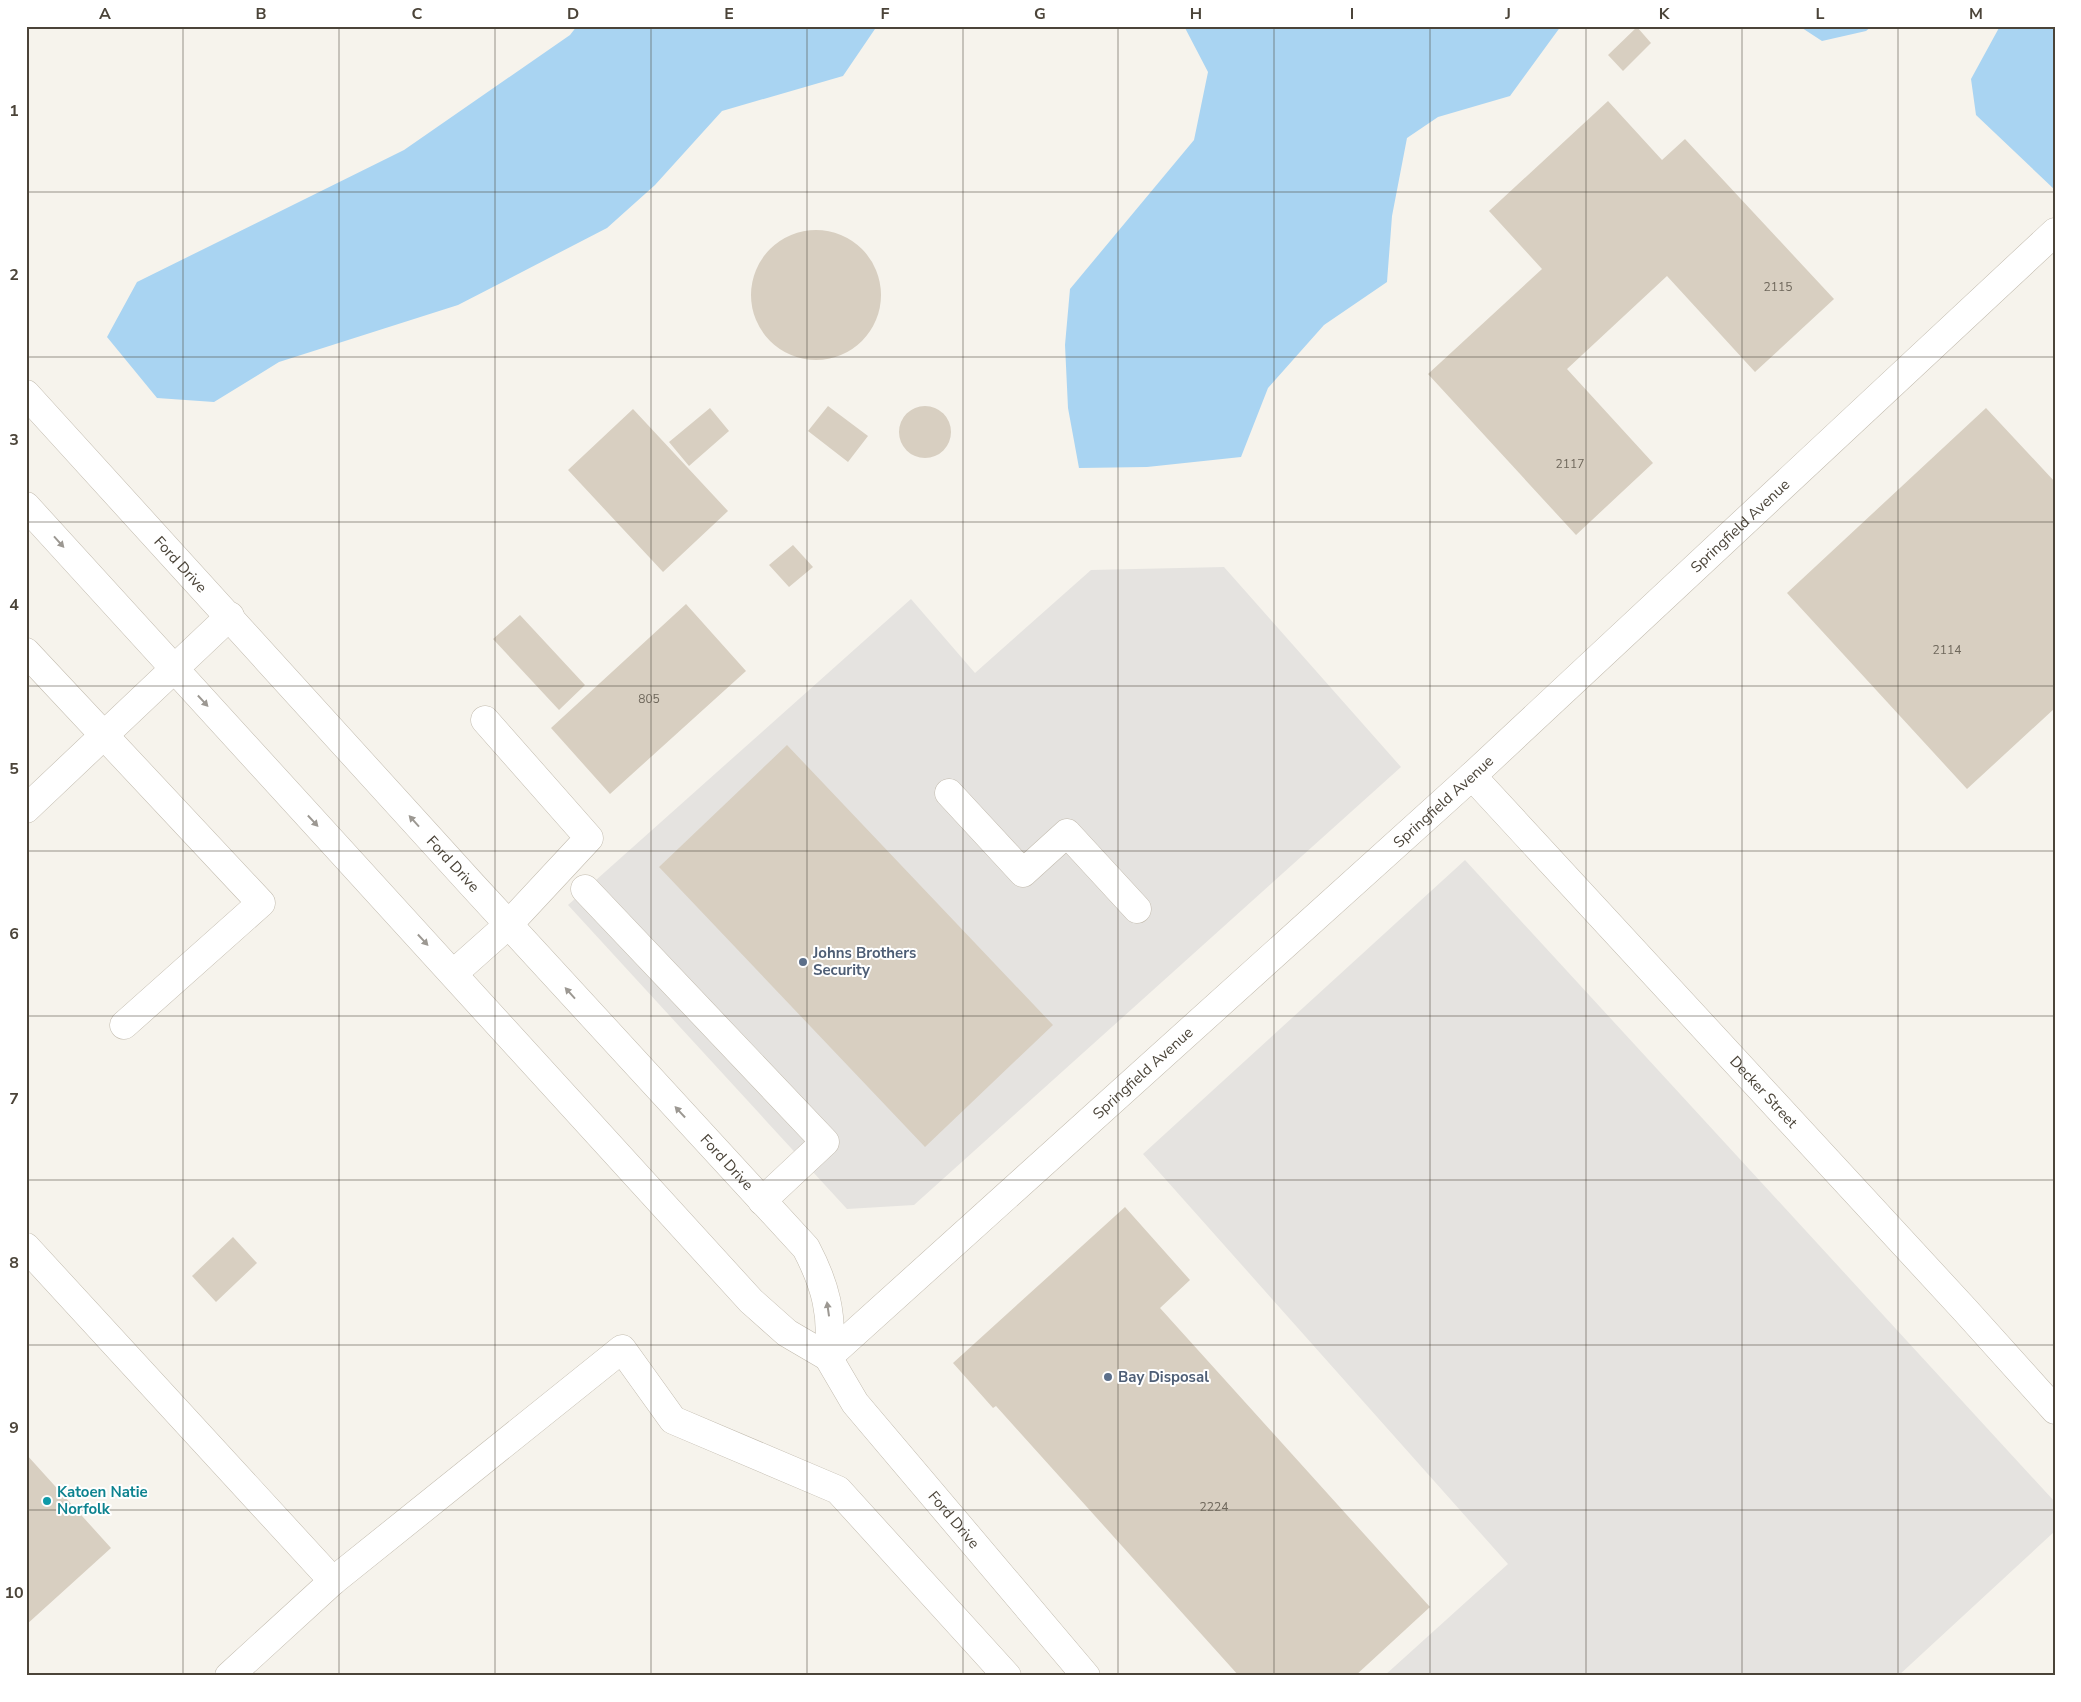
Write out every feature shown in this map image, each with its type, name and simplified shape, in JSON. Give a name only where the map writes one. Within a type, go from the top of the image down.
[{"type":"street","name":"Springfield Avenue","points":[[828,1357],[1472,776],[2052,235]]},
{"type":"street","name":"Ford Drive","points":[[26,394],[230,616],[508,925],[806,1248],[819,1273],[829,1307],[830,1343],[828,1357]]},
{"type":"street","name":"Ford Drive","points":[[26,506],[454,973],[751,1301],[787,1333],[828,1357],[855,1403],[1086,1676]]},
{"type":"street","points":[[26,809],[230,616]]},
{"type":"street","points":[[26,652],[105,734],[261,903],[124,1025]]},
{"type":"street","points":[[454,973],[508,925],[589,838],[485,720]]},
{"type":"street","name":"Decker Street","points":[[1472,776],[2055,1410]]},
{"type":"street","points":[[949,793],[1023,873],[1067,833],[1137,909]]},
{"type":"street","points":[[585,889],[825,1142],[762,1201]]},
{"type":"street","points":[[26,1247],[333,1581]]},
{"type":"street","points":[[229,1676],[333,1581],[622,1349],[673,1420],[838,1490],[1007,1676]]},
{"type":"shaded area","points":[[1224,567],[1401,767],[914,1205],[847,1209],[568,905],[911,599],[975,673],[1091,570]]},
{"type":"shaded area","points":[[1465,860],[2055,1502],[2055,1531],[1898,1676],[1384,1676],[1508,1564],[1143,1154]]},
{"type":"water","points":[[577,26],[877,26],[843,76],[722,111],[655,185],[607,228],[458,305],[279,362],[214,402],[157,398],[107,337],[137,282],[404,150],[570,35]]},
{"type":"water","points":[[1184,26],[1561,26],[1510,96],[1438,117],[1407,138],[1392,216],[1387,282],[1324,325],[1268,388],[1241,457],[1147,467],[1079,468],[1068,408],[1065,345],[1070,289],[1194,140],[1208,72]]},
{"type":"water","points":[[1799,26],[1872,26],[1866,31],[1822,41]]},
{"type":"water","points":[[2000,26],[2055,26],[2055,190],[1976,115],[1971,79]]},
{"type":"building","points":[[1637,27],[1651,43],[1623,71],[1608,55]]},
{"type":"building","points":[[1608,101],[1662,160],[1685,139],[1834,299],[1755,372],[1667,276],[1567,369],[1653,463],[1576,535],[1428,374],[1542,269],[1489,211]]},
{"type":"building","points":[[816,230],[829,231],[841,235],[862,249],[876,270],[880,282],[880,308],[876,320],[862,341],[841,355],[829,359],[816,360],[803,359],[791,355],[770,341],[756,320],[752,308],[751,295],[752,282],[756,270],[770,249],[791,235],[803,231]]},
{"type":"building","points":[[828,406],[868,436],[848,462],[808,431]]},
{"type":"building","points":[[925,406],[935,408],[943,414],[949,422],[951,432],[949,442],[943,450],[935,456],[925,458],[915,456],[907,450],[901,442],[899,432],[901,422],[907,414],[915,408]]},
{"type":"building","points":[[710,408],[729,431],[689,466],[669,442]]},
{"type":"building","points":[[1986,408],[2055,482],[2055,708],[1967,789],[1787,593]]},
{"type":"building","points":[[633,409],[728,511],[663,572],[568,470]]},
{"type":"building","points":[[793,545],[813,567],[789,587],[769,565]]},
{"type":"building","points":[[686,604],[746,671],[610,794],[551,728]]},
{"type":"building","points":[[520,615],[585,685],[559,710],[493,639]]},
{"type":"building","points":[[787,745],[1053,1025],[925,1147],[659,867]]},
{"type":"building","points":[[1125,1207],[1190,1280],[1160,1308],[1430,1607],[1355,1676],[1239,1676],[996,1406],[993,1408],[953,1363]]},
{"type":"building","points":[[233,1237],[257,1263],[216,1302],[192,1276]]},
{"type":"building","name":"Katoen Natie Norfolk","points":[[26,1454],[111,1548],[26,1625]]},
{"type":"place","name":"Johns Brothers Security","points":[[803,962]]},
{"type":"place","name":"Bay Disposal","points":[[1108,1377]]},
{"type":"place","name":"Katoen Natie Norfolk","points":[[47,1501]]}]
